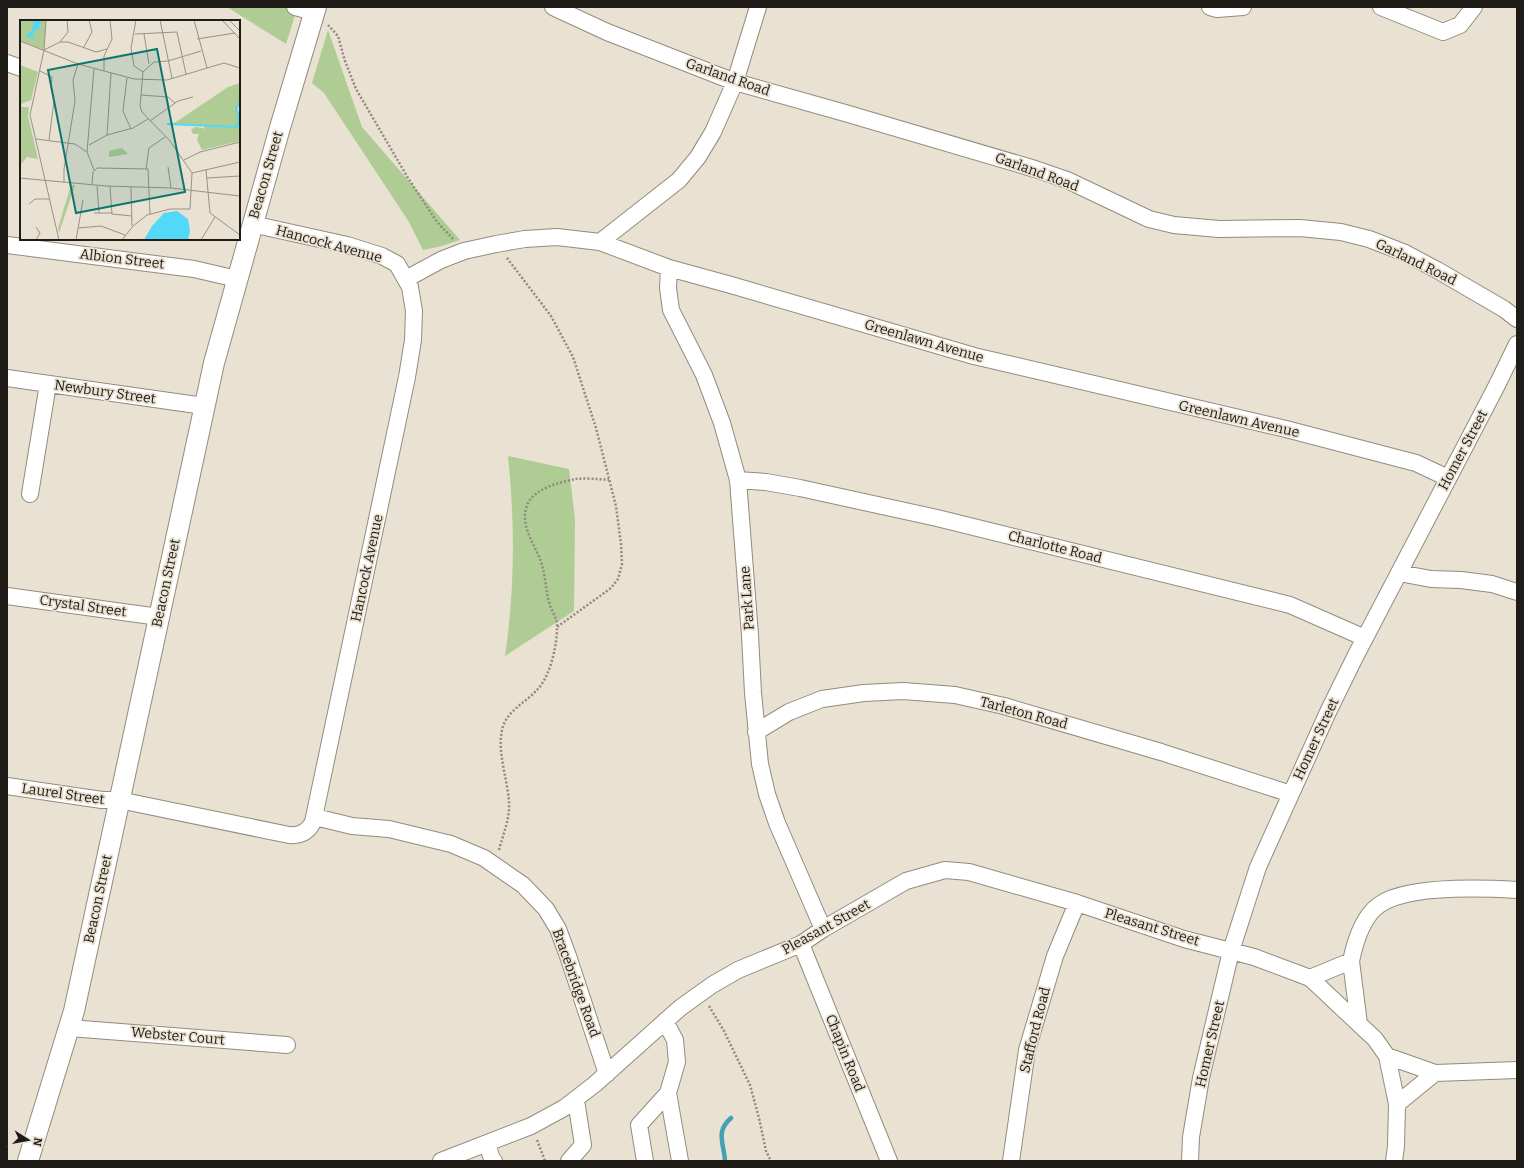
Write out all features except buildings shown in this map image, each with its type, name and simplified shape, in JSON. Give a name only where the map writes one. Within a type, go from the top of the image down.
[{"type":"main road","name":"Beacon Street","points":[[28,1161],[70,1028],[204,406],[221,335],[252,224],[319,14]]},
{"type":"street","points":[[295,7],[319,14]]},
{"type":"street","name":"Garland Road","points":[[553,7],[607,32],[735,82],[1035,169],[1067,180],[1149,219],[1174,225],[1219,229],[1300,228],[1340,232],[1369,239],[1406,254],[1437,270],[1504,309],[1517,319]]},
{"type":"street","points":[[600,242],[679,180],[698,157],[714,132],[735,82],[758,7]]},
{"type":"street","points":[[1210,7],[1217,9],[1242,7]]},
{"type":"street","points":[[1381,7],[1443,32],[1460,25],[1474,7]]},
{"type":"street","points":[[7,63],[20,68]]},
{"type":"street","name":"Hancock Avenue","points":[[119,800],[293,836],[302,834],[309,829],[315,817],[407,377],[413,340],[414,311],[412,292],[397,264],[382,256],[347,246],[252,224]]},
{"type":"street","name":"Greenlawn Avenue","points":[[406,279],[440,260],[464,251],[496,244],[525,239],[557,237],[600,242],[669,268],[974,356],[1286,429],[1416,463],[1448,478]]},
{"type":"street","name":"Albion Street","points":[[7,245],[194,269],[237,278]]},
{"type":"street","name":"Park Lane","points":[[669,268],[668,288],[671,310],[704,375],[722,423],[738,480],[750,628],[756,732],[760,764],[767,794],[789,853],[823,929]]},
{"type":"street","name":"Homer Street","points":[[1190,1161],[1191,1137],[1201,1078],[1231,951],[1258,868],[1328,712],[1517,344]]},
{"type":"street","name":"Newbury Street","points":[[7,378],[204,406]]},
{"type":"street","points":[[30,494],[48,384]]},
{"type":"street","name":"Charlotte Road","points":[[738,480],[766,482],[800,488],[937,518],[1290,605],[1365,638]]},
{"type":"street","points":[[1399,573],[1431,580],[1461,580],[1492,584],[1517,592]]},
{"type":"street","name":"Crystal Street","points":[[7,596],[159,617]]},
{"type":"street","name":"Tarleton Road","points":[[756,732],[789,712],[822,699],[864,693],[902,691],[955,695],[1004,706],[1161,752],[1291,794]]},
{"type":"street","name":"Laurel Street","points":[[7,786],[102,800],[119,800]]},
{"type":"street","name":"Bracebridge Road","points":[[315,817],[358,827],[389,829],[441,841],[473,852],[515,878],[531,892],[546,910],[558,929],[606,1074]]},
{"type":"street","name":"Pleasant Street","points":[[441,1161],[487,1144],[544,1120],[576,1100],[680,1008],[712,985],[738,970],[801,944],[823,929],[906,881],[946,870],[969,872],[1077,904],[1184,939],[1254,957],[1310,978]]},
{"type":"street","points":[[1359,1024],[1350,961],[1365,920],[1379,905],[1396,896],[1427,890],[1492,888],[1517,890]]},
{"type":"street","name":"Stafford Road","points":[[1011,1161],[1027,1050],[1040,1002],[1055,956],[1077,904]]},
{"type":"street","name":"Chapin Road","points":[[801,944],[889,1161]]},
{"type":"street","points":[[1350,961],[1310,978],[1375,1039],[1387,1056],[1398,1104],[1394,1161]]},
{"type":"street","points":[[665,1021],[675,1040],[677,1062],[668,1093],[680,1161]]},
{"type":"street","name":"Webster Court","points":[[70,1028],[287,1045]]},
{"type":"street","points":[[1387,1056],[1435,1073],[1517,1070]]},
{"type":"street","points":[[1398,1104],[1435,1073]]},
{"type":"street","points":[[644,1161],[638,1125],[668,1093]]},
{"type":"street","points":[[569,1161],[583,1146],[576,1100]]},
{"type":"street","points":[[487,1144],[494,1161]]},
{"type":"path","points":[[319,14],[338,36],[345,61],[356,89],[408,178],[437,222],[464,251]]},
{"type":"path","points":[[496,244],[551,316],[573,357],[596,428],[616,506],[622,564],[618,579],[611,588],[557,627]]},
{"type":"path","points":[[495,865],[509,810],[502,758],[502,730],[510,714],[537,691],[543,683],[554,650],[557,627],[556,616],[550,607],[543,568],[527,532],[525,514],[528,503],[534,496],[543,490],[559,483],[577,479],[609,480]]},
{"type":"path","points":[[709,1006],[724,1031],[750,1085],[766,1151],[771,1161]]},
{"type":"path","points":[[537,1140],[545,1161]]},
{"type":"green space","points":[[227,7],[290,7],[296,12],[286,44]]},
{"type":"green space","points":[[328,30],[362,127],[460,240],[423,250],[409,222],[324,93],[312,83]]},
{"type":"green space","points":[[508,456],[569,469],[575,519],[574,611],[505,656],[511,605],[513,556],[512,507]]},
{"type":"waterway","points":[[725,1161],[722,1133],[723,1128],[731,1118]]}]
